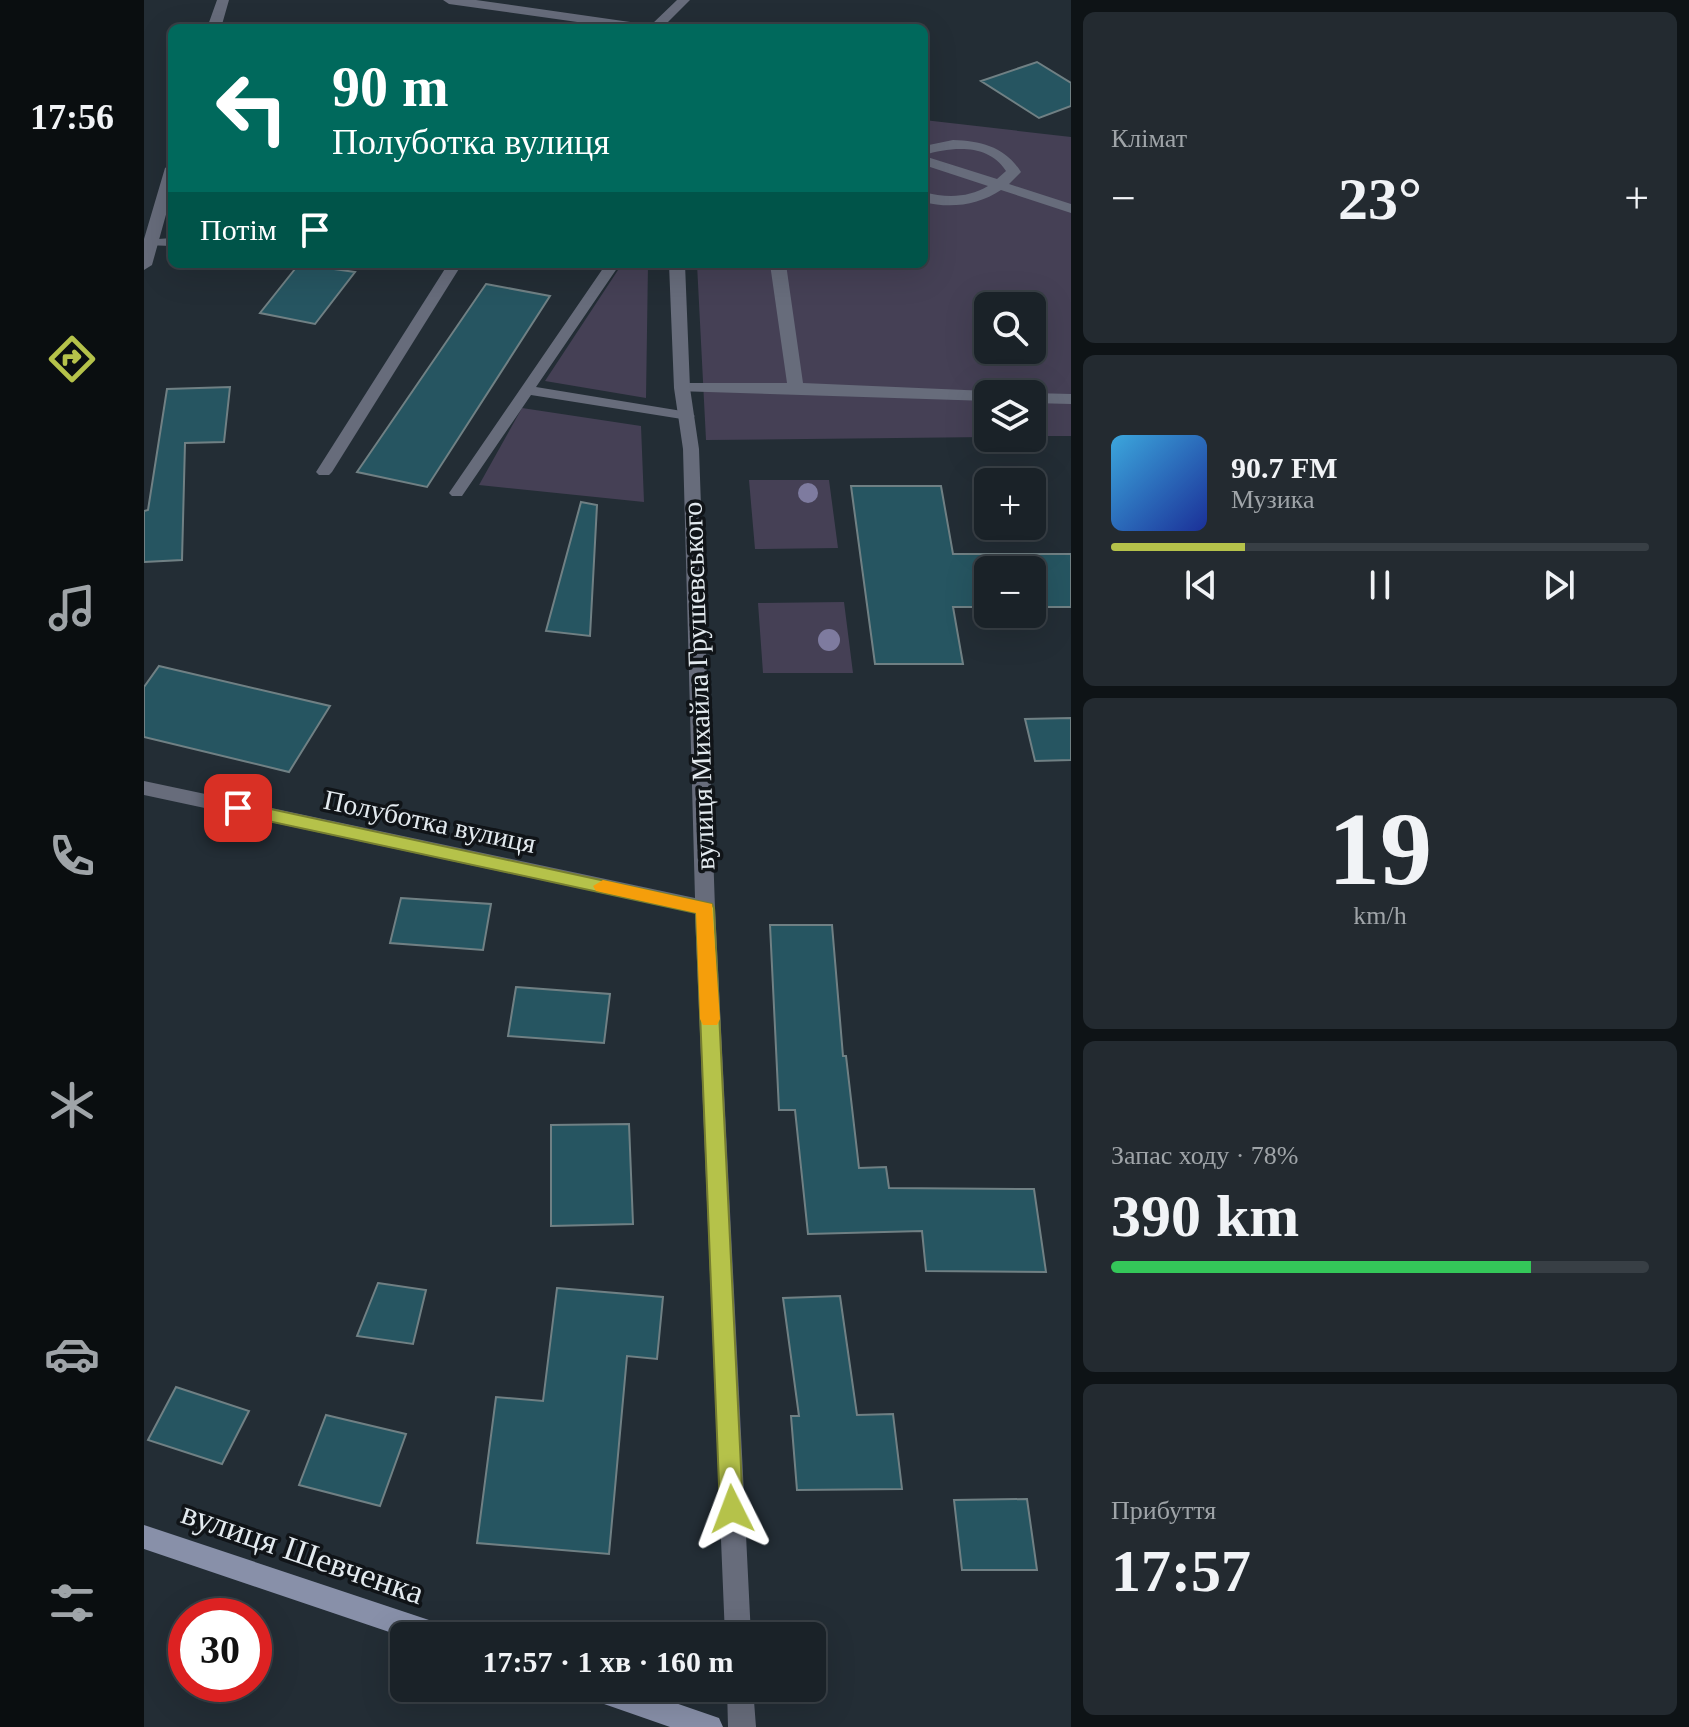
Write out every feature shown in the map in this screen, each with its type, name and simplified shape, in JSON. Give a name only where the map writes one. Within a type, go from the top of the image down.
[{"type":"main road","name":"вулиця Шевченка","points":[[144,1537],[396,1622]]},
{"type":"main road","points":[[635,1702],[709,1727]]},
{"type":"street","points":[[215,24],[223,0]]},
{"type":"street","points":[[449,0],[620,24]]},
{"type":"street","points":[[514,0],[659,24],[684,0]]},
{"type":"street","points":[[928,149],[936,144],[964,144],[1004,157],[1014,172],[1000,185],[972,202],[928,198]]},
{"type":"street","points":[[928,161],[1071,209]]},
{"type":"street","points":[[144,265],[168,181]]},
{"type":"street","name":"вулиця Михайла Грушевського","points":[[677,268],[682,388],[688,416],[705,908],[737,1622]]},
{"type":"street","points":[[779,268],[796,388]]},
{"type":"street","points":[[682,388],[796,388],[974,395]]},
{"type":"street","points":[[1046,398],[1071,399]]},
{"type":"street","name":"Полуботка вулиця","points":[[144,788],[705,908]]},
{"type":"street","points":[[741,1702],[742,1727]]},
{"type":"lane","points":[[149,243],[168,242]]},
{"type":"lane","points":[[324,472],[452,268]]},
{"type":"lane","points":[[457,493],[610,268]]},
{"type":"lane","points":[[527,390],[688,416]]},
{"type":"shaded area","points":[[928,120],[1071,137],[1071,436],[1046,436],[1046,380],[974,380],[974,437],[706,440],[697,268],[928,268]]},
{"type":"shaded area","points":[[619,268],[648,268],[646,398],[545,381]]},
{"type":"shaded area","points":[[522,408],[641,426],[644,502],[479,485]]},
{"type":"shaded area","points":[[749,480],[829,480],[838,548],[755,549]]},
{"type":"shaded area","points":[[844,602],[853,673],[763,673],[758,603]]},
{"type":"building","points":[[1037,62],[1071,83],[1071,106],[1039,118],[981,81]]},
{"type":"building","points":[[296,268],[355,272],[315,324],[260,313]]},
{"type":"building","points":[[486,284],[550,296],[427,487],[357,472]]},
{"type":"building","points":[[230,387],[224,442],[185,443],[182,560],[144,562],[144,511],[148,510],[167,389]]},
{"type":"building","points":[[851,486],[941,486],[953,554],[1071,554],[1071,607],[1046,607],[1046,556],[974,556],[974,607],[953,607],[963,664],[875,664]]},
{"type":"building","points":[[581,502],[597,505],[590,636],[546,631]]},
{"type":"building","points":[[159,666],[330,706],[289,772],[144,737],[144,687]]},
{"type":"building","points":[[1071,718],[1071,760],[1035,761],[1025,719]]},
{"type":"building","points":[[401,898],[491,904],[483,950],[390,943]]},
{"type":"building","points":[[770,925],[832,925],[843,1056],[846,1056],[859,1168],[886,1167],[889,1188],[1034,1189],[1046,1272],[926,1271],[922,1231],[808,1234],[795,1110],[779,1110]]},
{"type":"building","points":[[516,987],[610,994],[604,1043],[508,1036]]},
{"type":"building","points":[[629,1124],[633,1224],[551,1226],[551,1125]]},
{"type":"building","points":[[378,1283],[426,1290],[413,1344],[357,1336]]},
{"type":"building","points":[[557,1288],[663,1297],[657,1359],[627,1356],[609,1554],[477,1543],[496,1397],[543,1401]]},
{"type":"building","points":[[840,1296],[857,1415],[893,1414],[902,1489],[797,1490],[791,1416],[799,1416],[783,1298]]},
{"type":"building","points":[[176,1387],[249,1411],[222,1464],[148,1440]]},
{"type":"building","points":[[326,1415],[406,1434],[380,1506],[299,1485]]},
{"type":"building","points":[[1027,1499],[1037,1570],[962,1570],[954,1500]]},
{"type":"slow traffic","points":[[603,886],[705,908],[710,1019]]},
{"type":"route","points":[[238,808],[705,908],[732,1509]]}]
